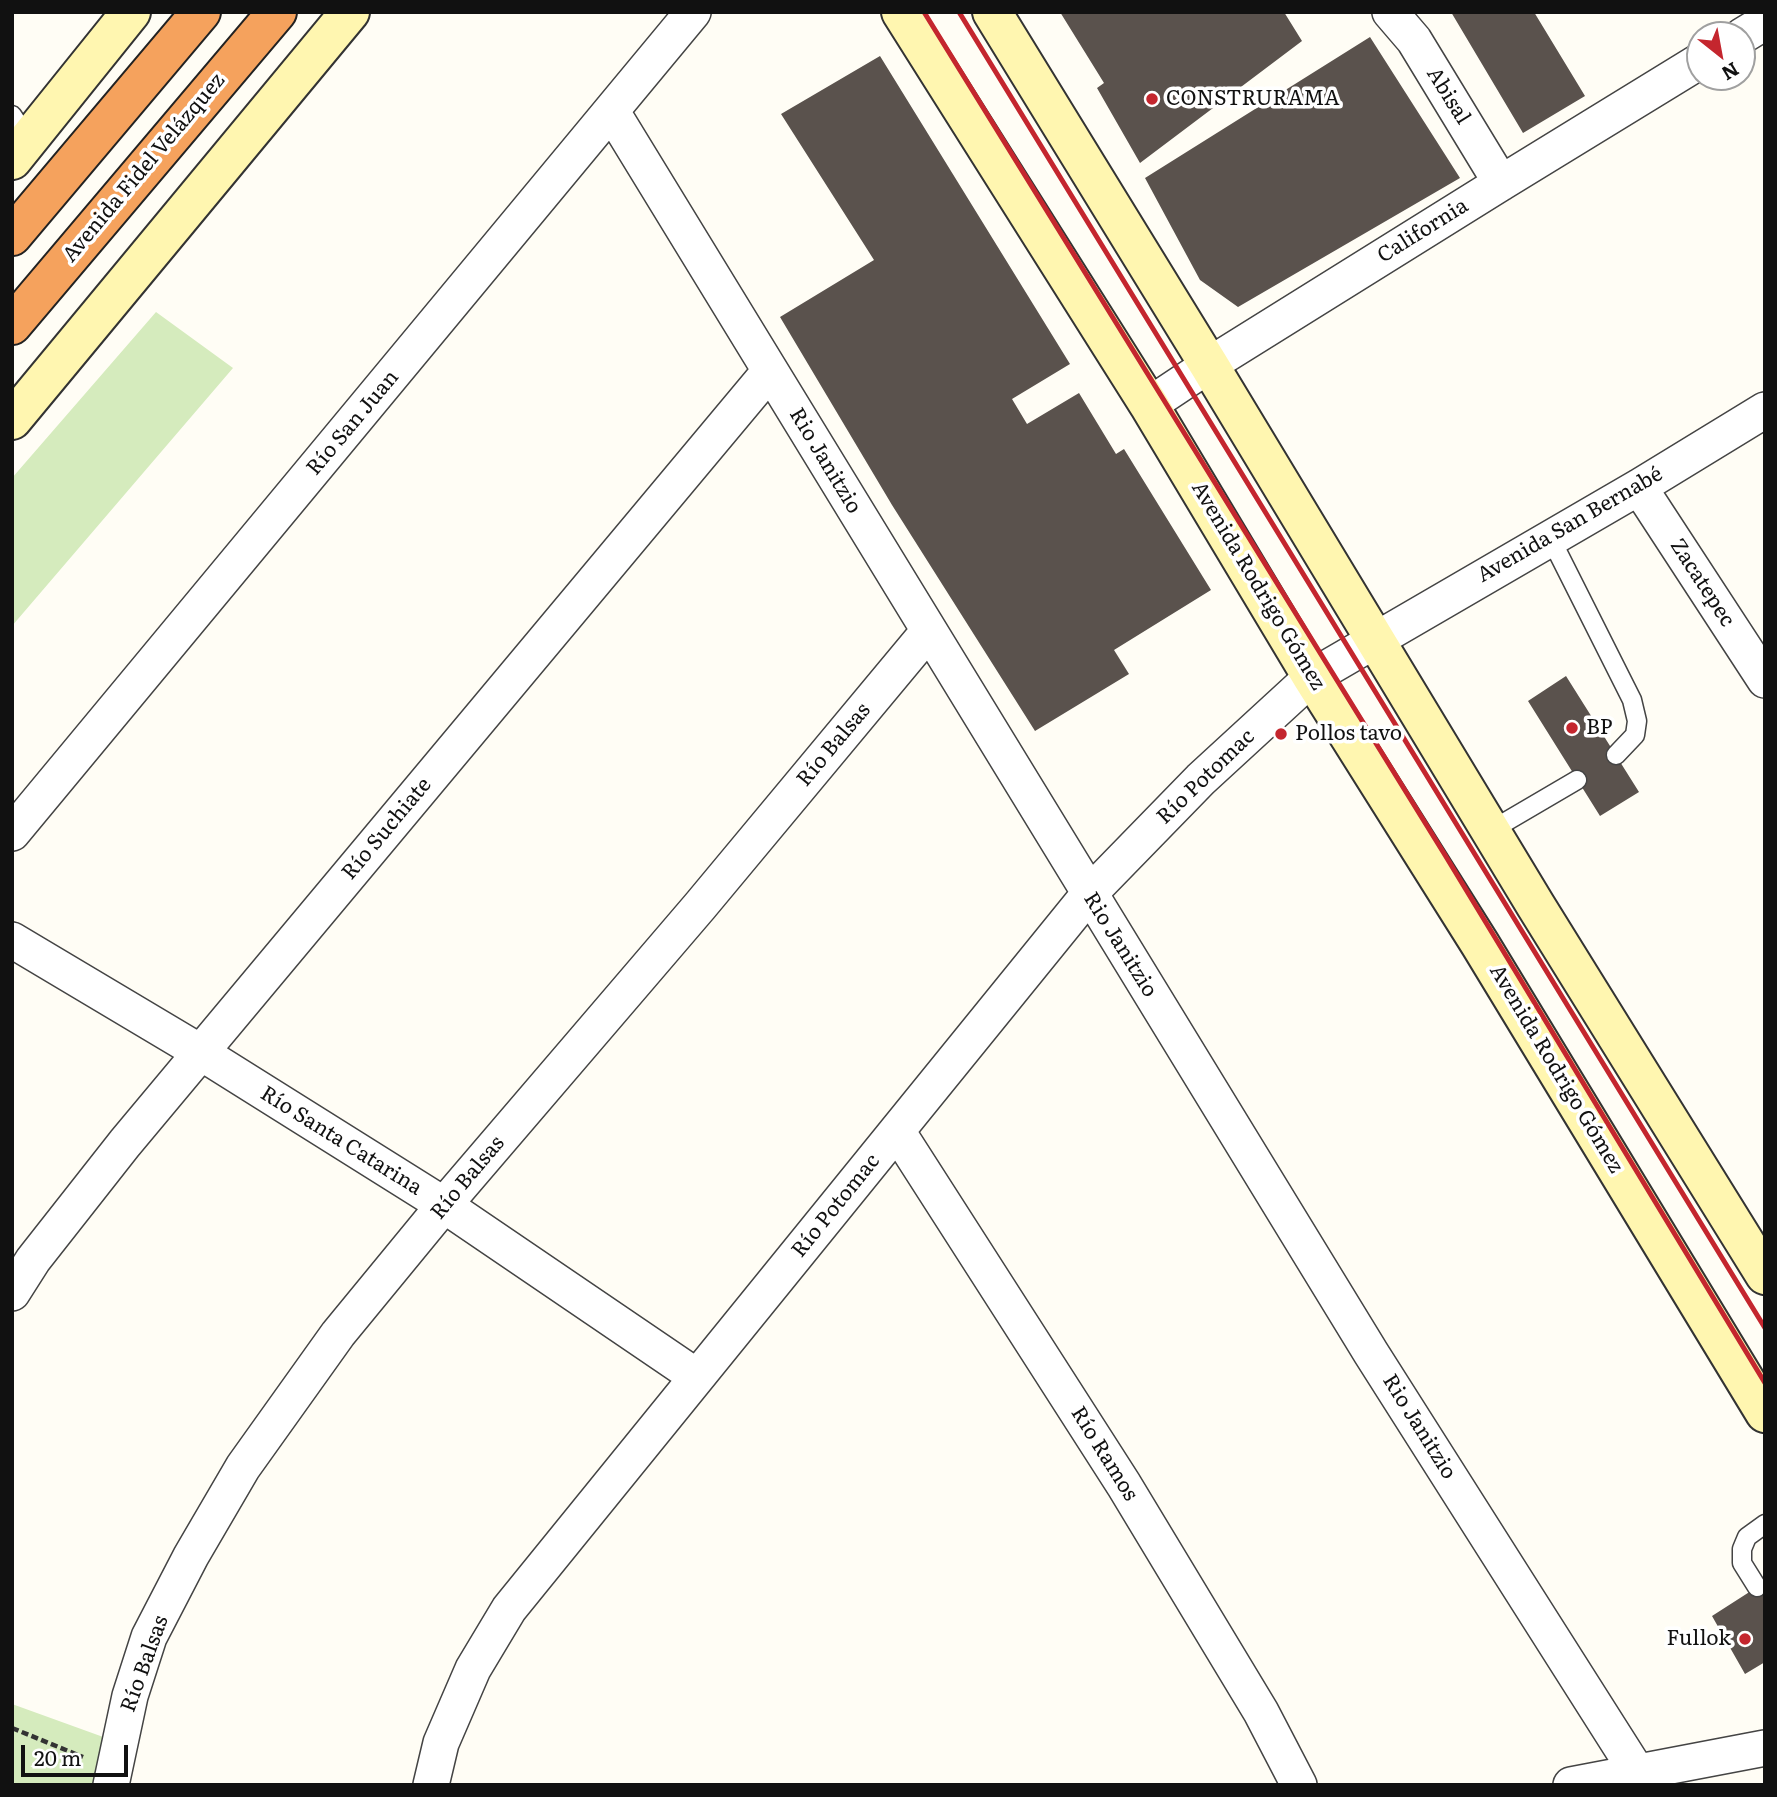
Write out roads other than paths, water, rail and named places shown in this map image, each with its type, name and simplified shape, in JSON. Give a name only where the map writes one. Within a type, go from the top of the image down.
[{"type":"highway","points":[[12,236],[201,12]]},
{"type":"highway","name":"Avenida Fidel Velázquez","points":[[12,325],[277,12]]},
{"type":"main road","points":[[16,131],[131,12]]},
{"type":"main road","points":[[12,420],[350,12]]},
{"type":"main road","name":"Avenida Rodrigo Gómez","points":[[901,12],[1149,405],[1312,677],[1480,944],[1765,1413]]},
{"type":"main road","points":[[992,12],[1490,831],[1765,1275]]},
{"type":"street","name":"Río San Juan","points":[[12,832],[694,12]]},
{"type":"street","name":"Abisal","points":[[1390,12],[1414,40],[1501,183]]},
{"type":"street","name":"California","points":[[1149,405],[1209,365],[1686,70]]},
{"type":"street","name":"Rio Janitzio","points":[[612,112],[1371,1353],[1637,1772]]},
{"type":"street","name":"Río Suchiate","points":[[12,1293],[33,1260],[200,1052],[770,371]]},
{"type":"street","name":"Avenida San Bernabé","points":[[1312,677],[1765,410]]},
{"type":"street","name":"Zacatepec","points":[[1639,486],[1765,680]]},
{"type":"street","name":"Río Balsas","points":[[112,1777],[130,1696],[149,1637],[191,1556],[243,1467],[338,1335],[444,1205],[700,906],[928,632]]},
{"type":"street","name":"Río Potomac","points":[[431,1785],[441,1743],[473,1668],[509,1609],[1089,894],[1201,779],[1312,677]]},
{"type":"street","name":"Río Santa Catarina","points":[[12,940],[200,1052],[444,1205],[697,1377]]},
{"type":"street","name":"Río Ramos","points":[[897,1131],[1124,1485],[1261,1712],[1299,1785]]},
{"type":"street","points":[[1571,1785],[1765,1748]]},
{"type":"lane","points":[[1550,537],[1632,700],[1637,721],[1634,735],[1616,755]]},
{"type":"lane","points":[[1490,831],[1577,780]]},
{"type":"lane","points":[[1757,1587],[1742,1563],[1742,1549],[1747,1537],[1765,1524]]},
{"type":"railway","points":[[924,12],[1445,855],[1765,1383]]},
{"type":"railway","points":[[959,12],[1765,1328]]},
{"type":"place","name":"CONSTRURAMA","points":[[1152,99]]},
{"type":"place","name":"BP","points":[[1572,728]]},
{"type":"place","name":"Pollos tavo","points":[[1281,734]]},
{"type":"place","name":"Fullok","points":[[1745,1639]]}]
